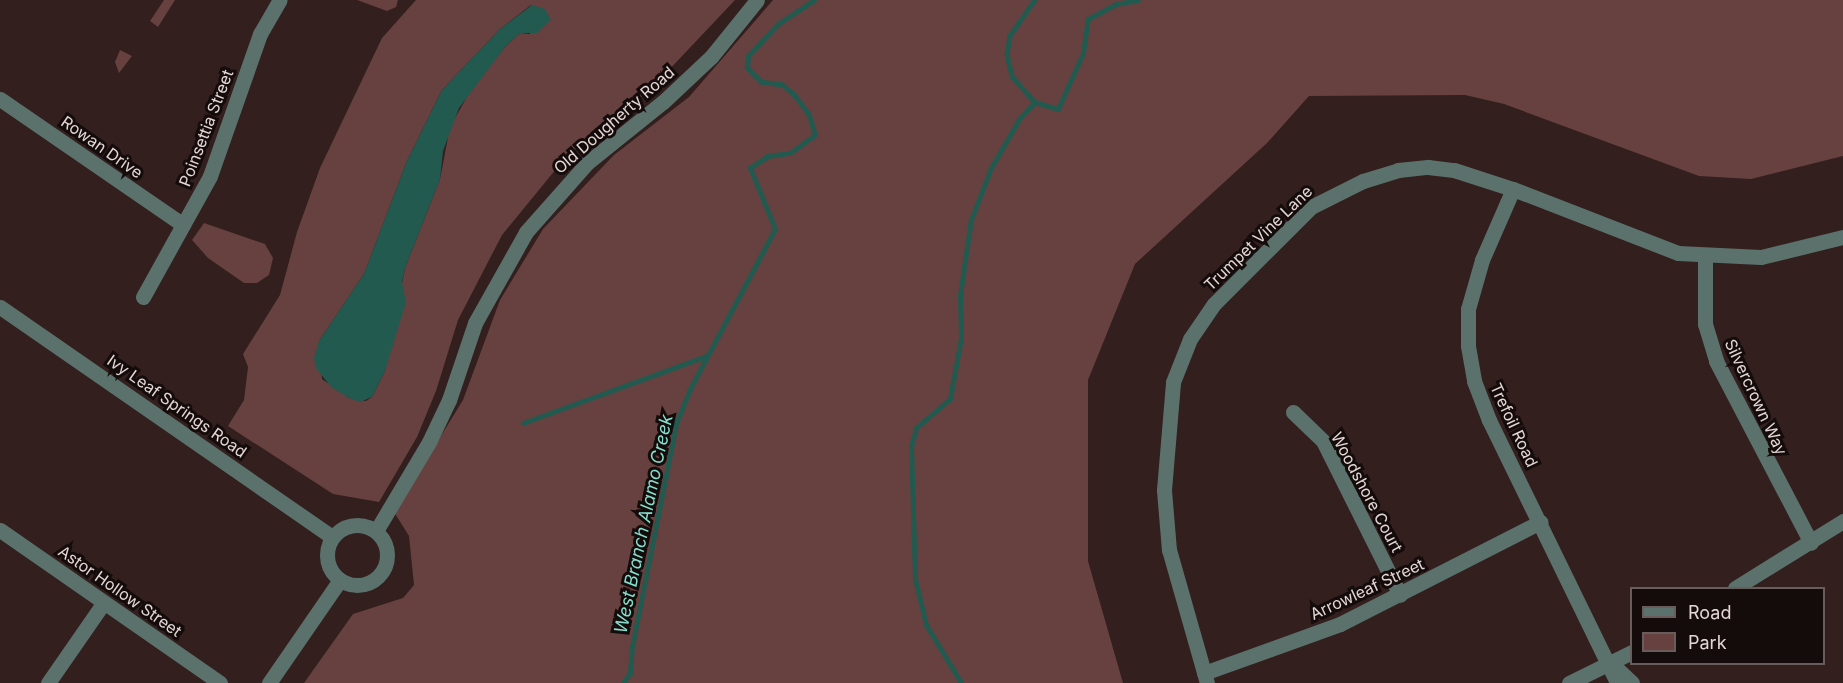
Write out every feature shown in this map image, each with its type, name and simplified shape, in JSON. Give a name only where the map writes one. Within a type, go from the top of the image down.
[{"type":"street","name":"Poinsettia Street","points":[[144,297],[210,176],[260,34],[280,0]]},
{"type":"street","name":"Old Dougherty Road","points":[[376,531],[429,442],[449,400],[475,323],[526,232],[587,163],[663,102],[711,57],[757,0]]},
{"type":"street","name":"Rowan Drive","points":[[0,99],[183,225]]},
{"type":"street","name":"Trumpet Vine Lane","points":[[1205,678],[1169,550],[1164,490],[1173,382],[1190,339],[1238,277],[1328,196],[1398,170],[1428,167],[1454,170],[1513,189],[1647,243],[1678,253],[1761,257],[1843,237]]},
{"type":"street","name":"Trefoil Road","points":[[1513,189],[1482,260],[1468,309],[1468,346],[1481,401],[1611,663],[1617,683]]},
{"type":"street","name":"Silvercrown Way","points":[[1705,256],[1705,324],[1716,361],[1810,543]]},
{"type":"street","name":"Ivy Leaf Springs Road","points":[[0,307],[332,537]]},
{"type":"street","name":"Woodshore Court","points":[[1293,412],[1323,441],[1400,595]]},
{"type":"street","points":[[1737,587],[1843,521]]},
{"type":"street","name":"Arrowleaf Street","points":[[1205,678],[1296,642],[1400,595],[1540,522]]},
{"type":"street","points":[[353,525],[376,531],[386,546],[381,573],[366,584],[340,580],[327,560],[332,537],[353,525]]},
{"type":"street","name":"Astor Hollow Street","points":[[0,530],[220,683]]},
{"type":"street","points":[[269,683],[340,580]]},
{"type":"street","points":[[48,683],[104,602]]},
{"type":"street","points":[[1569,683],[1630,653]]},
{"type":"street","name":"Trefoil Road","points":[[1611,663],[1632,683]]},
{"type":"green space","points":[[164,0],[175,0],[158,27],[150,21]]},
{"type":"green space","points":[[357,0],[398,0],[396,7],[387,11]]},
{"type":"green space","points":[[416,0],[735,0],[649,91],[592,133],[561,163],[502,235],[458,320],[436,391],[417,437],[379,502],[333,494],[228,426],[244,400],[248,367],[243,354],[280,295],[297,232],[320,168],[382,38]],"holes":[[[531,5],[530,34],[520,33],[505,47],[473,86],[450,127],[440,179],[405,268],[385,371],[372,397],[366,401],[349,398],[322,379],[319,341],[364,274],[407,161],[442,90],[500,29]]]},
{"type":"green space","points":[[773,0],[1843,0],[1843,156],[1751,179],[1699,176],[1504,104],[1465,95],[1309,96],[1267,143],[1135,264],[1088,380],[1088,561],[1123,683],[304,683],[353,614],[403,598],[414,585],[409,536],[394,512],[463,400],[500,300],[543,229],[614,155],[689,97]]},
{"type":"green space","points":[[120,50],[132,56],[119,73],[115,62]]},
{"type":"green space","points":[[204,223],[265,244],[273,258],[269,275],[257,283],[244,283],[208,258],[192,240]]},
{"type":"water","points":[[532,5],[545,9],[551,20],[537,33],[520,33],[505,47],[459,108],[443,151],[440,179],[405,268],[402,282],[406,302],[385,371],[372,397],[360,402],[349,398],[331,387],[316,368],[314,358],[319,341],[364,274],[407,161],[442,90],[500,29]]},
{"type":"waterway","name":"West Branch Alamo Creek","points":[[623,683],[630,673],[632,647],[676,424],[690,389],[775,229],[750,168],[768,156],[790,153],[815,135],[809,115],[794,95],[782,85],[761,82],[747,68],[748,56],[778,24],[814,0]]},
{"type":"waterway","name":"West Branch Alamo Creek","points":[[1035,0],[1010,36],[1007,54],[1012,76],[1035,102],[1058,109],[1083,53],[1088,19],[1116,4],[1138,0]]},
{"type":"waterway","points":[[961,683],[926,625],[915,579],[911,447],[916,428],[950,399],[961,338],[960,295],[971,220],[991,168],[1020,118],[1035,102]]},
{"type":"waterway","points":[[523,423],[706,356]]}]
